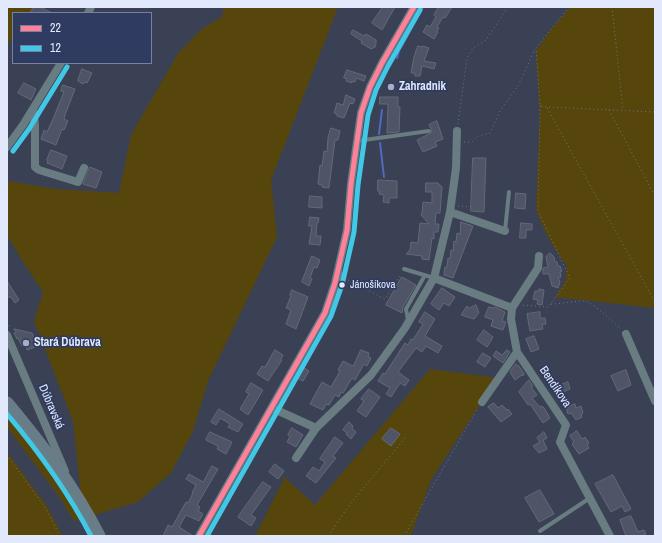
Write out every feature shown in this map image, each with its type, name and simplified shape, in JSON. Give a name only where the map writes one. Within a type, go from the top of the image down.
[{"type":"main road","points":[[7,403],[38,441],[72,489],[99,536]]},
{"type":"street","points":[[199,536],[325,313],[335,283],[347,230],[351,184],[361,113],[370,86],[414,7]]},
{"type":"street","points":[[7,147],[33,109],[60,64]]},
{"type":"street","points":[[33,109],[35,124],[35,167],[39,170],[78,182],[84,168]]},
{"type":"street","points":[[296,458],[316,428],[371,375],[408,322],[434,278],[452,212],[456,168],[457,131]]},
{"type":"street","points":[[452,212],[505,231]]},
{"type":"street","points":[[434,278],[512,308],[538,268],[539,256]]},
{"type":"street","name":"Bendíkova","points":[[512,308],[511,319],[517,352],[566,425],[560,442],[610,536]]},
{"type":"street","points":[[626,334],[655,401]]},
{"type":"street","name":"Dúbravská","points":[[7,335],[72,489]]},
{"type":"street","points":[[482,402],[517,352]]},
{"type":"street","points":[[272,408],[316,428]]},
{"type":"lane","points":[[357,141],[429,131]]},
{"type":"lane","points":[[505,231],[509,192]]},
{"type":"lane","points":[[404,269],[434,278]]},
{"type":"lane","points":[[408,322],[406,309],[425,275]]},
{"type":"lane","points":[[540,531],[590,498]]},
{"type":"path","points":[[457,131],[467,58],[473,48],[486,40],[508,7]]},
{"type":"path","points":[[457,142],[472,142],[478,136],[490,133],[500,111],[519,84],[536,48],[569,7]]},
{"type":"path","points":[[612,7],[623,110]]},
{"type":"path","points":[[512,308],[516,304],[548,308],[570,278],[538,211],[540,106],[536,48]]},
{"type":"path","points":[[540,106],[655,112]]},
{"type":"path","points":[[547,107],[655,302]]},
{"type":"path","points":[[609,110],[655,196]]},
{"type":"path","points":[[452,212],[455,206],[471,207]]},
{"type":"path","points":[[345,278],[386,299],[404,269]]},
{"type":"path","points":[[550,304],[566,304],[585,301],[595,307],[626,334]]},
{"type":"path","points":[[404,536],[482,402]]},
{"type":"path","points":[[328,536],[350,504],[406,437]]},
{"type":"path","points":[[7,455],[46,509],[60,536]]},
{"type":"shaded area","points":[[7,7],[33,7],[30,12],[12,12],[12,39],[7,47]]},
{"type":"shaded area","points":[[224,7],[338,7],[271,180],[277,237],[208,381],[193,431],[171,473],[138,502],[74,521],[60,498],[7,427],[7,409],[82,506],[73,421],[34,321],[43,292],[7,235],[7,181],[57,189],[119,193],[131,135],[179,52],[203,28],[222,17]]},
{"type":"shaded area","points":[[569,7],[655,7],[655,308],[555,297],[565,282],[567,266],[549,238],[536,208],[540,114],[536,51],[551,29],[566,13]]},
{"type":"shaded area","points":[[430,369],[497,378],[431,480],[411,536],[255,536],[283,481],[283,476],[315,505]]},
{"type":"shaded area","points":[[7,452],[47,506],[63,536],[7,536]]},
{"type":"building","points":[[34,7],[40,7],[50,12],[31,12]]},
{"type":"building","points":[[383,7],[395,7],[382,30],[372,23]]},
{"type":"building","points":[[439,7],[452,7],[437,27],[439,28],[437,31],[438,32],[434,39],[423,32],[427,25],[430,27],[436,17],[434,15]]},
{"type":"building","points":[[353,30],[364,36],[366,34],[376,40],[375,47],[371,49],[361,43],[362,41],[351,34]]},
{"type":"building","points":[[418,46],[429,48],[424,61],[436,63],[434,69],[422,66],[420,76],[415,76],[415,73],[411,73]]},
{"type":"building","points":[[82,69],[92,73],[87,83],[85,82],[83,84],[78,81]]},
{"type":"building","points":[[347,70],[366,76],[364,81],[356,78],[355,82],[352,81],[352,83],[346,81],[347,79],[344,78]]},
{"type":"building","points":[[24,83],[36,89],[31,100],[18,93]]},
{"type":"building","points":[[63,85],[75,89],[64,119],[68,121],[64,130],[62,129],[56,145],[41,139],[44,130],[47,132],[64,92],[61,91]]},
{"type":"building","points":[[346,95],[355,99],[353,104],[350,103],[344,118],[337,116],[337,114],[334,113],[337,103],[343,105]]},
{"type":"building","points":[[380,97],[398,97],[398,107],[400,107],[399,132],[387,133],[388,104],[380,104]]},
{"type":"building","points":[[437,121],[443,139],[435,142],[437,146],[423,152],[417,140],[431,133],[432,130],[429,125]]},
{"type":"building","points":[[331,128],[340,131],[338,140],[335,140],[329,188],[322,187],[322,185],[318,184],[320,165],[322,166],[324,151],[327,152],[328,138]]},
{"type":"building","points":[[51,150],[67,156],[62,169],[47,163]]},
{"type":"building","points":[[473,158],[486,158],[484,212],[471,211]]},
{"type":"building","points":[[90,167],[102,172],[96,188],[83,184]]},
{"type":"building","points":[[378,180],[397,181],[397,198],[389,198],[389,203],[383,202],[384,195],[379,194],[380,191],[378,191]]},
{"type":"building","points":[[426,183],[438,183],[442,187],[440,213],[436,213],[435,224],[439,224],[438,232],[434,232],[434,239],[432,238],[429,260],[422,259],[422,256],[406,254],[410,250],[411,242],[418,243],[420,223],[429,224],[421,215],[423,202],[432,203],[432,192],[426,192]]},
{"type":"building","points":[[516,193],[526,194],[525,209],[515,208]]},
{"type":"building","points":[[310,196],[322,197],[322,208],[309,207]]},
{"type":"building","points":[[310,217],[319,218],[316,236],[321,236],[320,245],[309,244],[312,226],[309,226]]},
{"type":"building","points":[[461,222],[473,226],[453,278],[444,275],[445,267],[447,267],[448,258],[450,259],[451,250],[453,251],[457,233],[460,234]]},
{"type":"building","points":[[521,223],[532,224],[532,230],[526,230],[526,238],[520,238]]},
{"type":"building","points":[[550,253],[562,271],[560,272],[561,277],[558,277],[560,282],[558,288],[552,286],[549,274],[543,274],[543,268],[548,267],[546,257]]},
{"type":"building","points":[[312,256],[320,260],[317,268],[314,267],[309,286],[302,282]]},
{"type":"building","points":[[402,277],[416,285],[403,307],[402,313],[386,305]]},
{"type":"building","points":[[7,281],[19,300],[15,303],[11,297],[7,297]]},
{"type":"building","points":[[442,288],[455,297],[449,306],[444,303],[439,310],[431,304]]},
{"type":"building","points":[[539,289],[544,290],[542,305],[537,304],[538,300],[533,299],[535,291],[539,291]]},
{"type":"building","points":[[292,290],[308,297],[296,329],[286,324],[291,310],[286,308]]},
{"type":"building","points":[[476,305],[479,313],[474,319],[461,315],[467,306],[469,308]]},
{"type":"building","points":[[489,307],[495,307],[505,312],[502,321],[506,322],[503,330],[491,326],[493,320],[485,317]]},
{"type":"building","points":[[425,312],[435,319],[425,336],[442,346],[438,353],[426,346],[422,352],[416,348],[398,372],[409,380],[405,386],[400,383],[391,397],[386,394],[390,388],[378,381],[383,373],[385,374],[405,343],[408,345],[411,339],[413,340],[423,324],[419,322]]},
{"type":"building","points":[[540,312],[540,318],[545,318],[546,324],[542,324],[543,329],[530,331],[527,314]]},
{"type":"building","points":[[14,329],[32,333],[35,339],[38,337],[40,343],[37,344],[38,346],[27,350],[25,345],[22,346],[18,338],[17,339]]},
{"type":"building","points":[[484,330],[493,337],[487,347],[477,340]]},
{"type":"building","points":[[534,336],[539,349],[531,352],[526,339]]},
{"type":"building","points":[[275,350],[283,355],[282,360],[268,381],[257,374],[262,366],[265,367]]},
{"type":"building","points":[[361,350],[369,353],[368,357],[371,358],[367,366],[364,364],[355,380],[352,378],[343,393],[341,392],[339,397],[335,395],[329,405],[326,404],[323,410],[310,404],[322,382],[331,387],[340,371],[338,370],[343,361],[353,366]]},
{"type":"building","points":[[507,350],[510,352],[503,363],[493,356],[496,351],[502,355]]},
{"type":"building","points":[[483,353],[491,358],[485,367],[477,362]]},
{"type":"building","points":[[516,364],[524,374],[515,380],[510,372]]},
{"type":"building","points":[[303,367],[309,371],[303,381],[297,378]]},
{"type":"building","points":[[626,370],[631,385],[618,391],[611,376]]},
{"type":"building","points":[[529,380],[533,386],[531,387],[537,395],[532,398],[540,407],[542,406],[544,408],[550,418],[543,423],[530,404],[528,405],[519,392]]},
{"type":"building","points":[[568,382],[570,389],[556,395],[554,388]]},
{"type":"building","points":[[251,383],[263,390],[248,415],[240,409],[249,394],[246,392]]},
{"type":"building","points":[[369,389],[380,397],[366,417],[357,411],[364,401],[361,399]]},
{"type":"building","points":[[494,403],[498,408],[502,405],[512,414],[501,422],[488,407]]},
{"type":"building","points":[[575,404],[576,408],[581,406],[583,413],[581,414],[582,417],[576,420],[571,413],[568,414],[566,408]]},
{"type":"building","points":[[219,409],[243,424],[238,432],[228,427],[230,424],[220,418],[216,425],[211,422]]},
{"type":"building","points":[[349,422],[356,432],[351,439],[343,430]]},
{"type":"building","points":[[292,428],[303,435],[296,447],[287,442],[290,437],[288,435]]},
{"type":"building","points":[[391,428],[400,434],[391,446],[382,439]]},
{"type":"building","points":[[577,431],[582,439],[585,437],[589,443],[587,444],[589,448],[579,454],[572,444],[574,442],[570,436]]},
{"type":"building","points":[[210,432],[232,442],[226,454],[217,449],[218,446],[206,440]]},
{"type":"building","points":[[544,432],[547,438],[543,440],[547,449],[539,453],[533,446],[540,442],[537,438]]},
{"type":"building","points":[[335,437],[343,443],[333,456],[336,458],[316,483],[306,476],[313,467],[319,471],[325,462],[320,459]]},
{"type":"building","points":[[275,464],[284,471],[278,479],[269,472]]},
{"type":"building","points":[[212,466],[218,469],[197,505],[200,507],[198,511],[203,514],[199,521],[186,515],[179,527],[193,536],[163,536],[168,525],[172,527],[186,502],[188,503],[193,493],[196,485],[186,479],[189,474],[203,482]]},
{"type":"building","points":[[613,475],[631,509],[625,512],[622,506],[611,512],[595,484]]},
{"type":"building","points":[[263,482],[271,487],[251,515],[256,518],[251,526],[238,517]]},
{"type":"building","points":[[540,490],[554,514],[539,522],[525,498]]},
{"type":"building","points":[[631,516],[638,532],[644,530],[646,534],[641,536],[626,536],[620,520]]},
{"type":"waterway","points":[[397,58],[399,51],[423,7]]},
{"type":"waterway","points":[[379,134],[382,110]]},
{"type":"waterway","points":[[380,143],[384,177]]},
{"type":"transit line","name":"22","points":[[199,536],[325,313],[335,283],[347,230],[351,184],[361,113],[370,87],[414,7]]},
{"type":"transit line","name":"12","points":[[207,536],[331,316],[342,285],[354,232],[358,185],[368,115],[376,90],[420,10]]},
{"type":"transit line","name":"12","points":[[13,151],[29,129],[67,67]]},
{"type":"transit line","name":"12","points":[[7,414],[52,473],[73,504],[91,536]]},
{"type":"place","name":"Zahradnik","points":[[391,87]]},
{"type":"place","name":"Jánošíkova","points":[[342,285]]},
{"type":"place","name":"Stará Dúbrava","points":[[26,343]]}]
